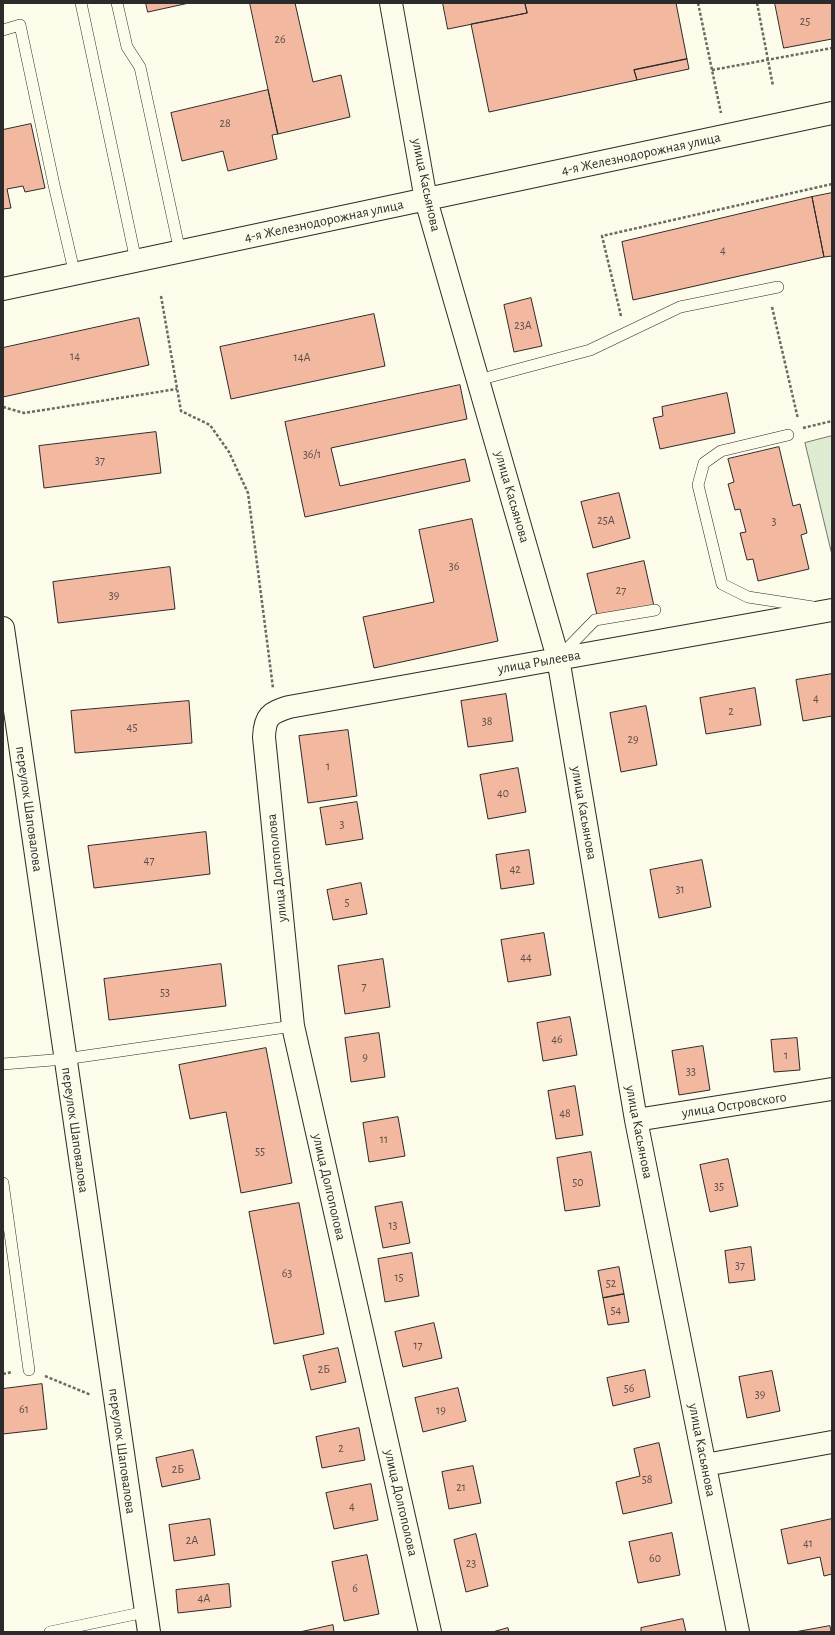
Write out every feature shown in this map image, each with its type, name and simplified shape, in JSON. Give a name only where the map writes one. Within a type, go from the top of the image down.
[{"type":"street","name":"улица Касьянова","points":[[391,3],[426,200],[558,658],[636,1120],[738,1632]]},
{"type":"street","name":"4-я Железнодорожная улица","points":[[3,289],[75,275],[832,113]]},
{"type":"street","name":"улица Рылеева","points":[[276,711],[289,707],[558,658],[831,610]]},
{"type":"street","name":"переулок Шаповалова","points":[[3,628],[6,674],[65,1059],[147,1622]]},
{"type":"street","name":"улица Долгополова","points":[[276,711],[268,717],[265,725],[264,736],[293,1026],[430,1632]]},
{"type":"street","name":"улица Островского","points":[[636,1120],[832,1089]]},
{"type":"street","points":[[705,1465],[832,1442]]},
{"type":"lane","points":[[81,3],[136,261]]},
{"type":"lane","points":[[117,3],[127,47],[140,67],[180,252]]},
{"type":"lane","points":[[3,30],[20,25],[75,275]]},
{"type":"lane","points":[[478,380],[590,350],[680,307],[773,288]]},
{"type":"lane","points":[[788,435],[721,451],[704,463],[698,485],[722,584],[748,597],[831,610]]},
{"type":"lane","points":[[558,658],[596,620],[655,610]]},
{"type":"lane","points":[[3,1064],[65,1059],[293,1026]]},
{"type":"lane","points":[[3,1183],[29,1370]]},
{"type":"lane","points":[[50,1632],[147,1622]]},
{"type":"path","points":[[698,3],[726,135]]},
{"type":"path","points":[[757,3],[773,86]]},
{"type":"path","points":[[712,70],[832,48]]},
{"type":"path","points":[[625,333],[602,236],[832,184]]},
{"type":"path","points":[[773,288],[798,420]]},
{"type":"path","points":[[161,296],[182,411],[210,425],[229,452],[248,493],[276,711]]},
{"type":"path","points":[[3,407],[24,413],[177,388]]},
{"type":"path","points":[[800,428],[832,421]]},
{"type":"path","points":[[29,1370],[115,1405]]},
{"type":"green space","points":[[832,436],[832,555],[805,443]]},
{"type":"building","points":[[146,3],[189,3],[148,12]]},
{"type":"building","points":[[250,3],[295,3],[313,82],[341,75],[350,117],[278,134]]},
{"type":"building","points":[[443,3],[525,3],[527,13],[448,29]]},
{"type":"building","points":[[525,3],[676,3],[687,59],[634,70],[637,80],[489,112],[471,24],[527,13]]},
{"type":"building","points":[[775,3],[832,3],[832,39],[784,48]]},
{"type":"building","points":[[687,59],[689,69],[637,80],[634,70]]},
{"type":"building","points":[[268,90],[278,134],[272,135],[277,159],[228,171],[223,151],[182,161],[171,113]]},
{"type":"building","points":[[31,124],[45,188],[25,192],[23,186],[7,189],[11,208],[3,209],[3,130]]},
{"type":"building","points":[[832,193],[832,256],[824,257],[812,197]]},
{"type":"building","points":[[812,197],[824,257],[633,300],[622,242]]},
{"type":"building","points":[[531,298],[542,346],[514,352],[504,305]]},
{"type":"building","points":[[374,314],[385,366],[231,399],[220,347]]},
{"type":"building","points":[[139,318],[149,365],[3,397],[3,348]]},
{"type":"building","points":[[460,385],[467,419],[331,448],[340,486],[465,459],[470,481],[305,517],[285,422]]},
{"type":"building","points":[[727,393],[735,433],[660,449],[653,418],[663,416],[662,407]]},
{"type":"building","points":[[156,432],[161,473],[44,488],[39,446]]},
{"type":"building","points":[[779,447],[793,506],[800,504],[807,533],[801,535],[809,569],[758,581],[753,559],[747,560],[740,533],[746,532],[740,509],[735,510],[728,484],[734,482],[728,459]]},
{"type":"building","points":[[619,493],[630,538],[593,548],[581,502]]},
{"type":"building","points":[[472,519],[498,641],[374,668],[363,617],[434,602],[419,530]]},
{"type":"building","points":[[644,561],[654,606],[598,619],[587,574]]},
{"type":"building","points":[[170,567],[175,609],[58,623],[53,582]]},
{"type":"building","points":[[832,674],[832,716],[803,721],[796,680]]},
{"type":"building","points":[[755,688],[761,725],[706,734],[700,698]]},
{"type":"building","points":[[506,694],[513,741],[468,747],[461,701]]},
{"type":"building","points":[[189,701],[192,743],[75,753],[71,711]]},
{"type":"building","points":[[646,706],[657,765],[621,772],[610,713]]},
{"type":"building","points":[[348,730],[357,796],[308,803],[299,736]]},
{"type":"building","points":[[518,768],[526,812],[488,819],[480,775]]},
{"type":"building","points":[[357,802],[363,839],[326,845],[320,808]]},
{"type":"building","points":[[206,832],[210,874],[94,888],[88,846]]},
{"type":"building","points":[[529,850],[534,884],[501,889],[496,855]]},
{"type":"building","points":[[702,860],[711,907],[659,918],[650,870]]},
{"type":"building","points":[[361,883],[367,914],[333,920],[327,890]]},
{"type":"building","points":[[544,933],[551,975],[508,982],[501,940]]},
{"type":"building","points":[[383,959],[390,1007],[345,1014],[338,966]]},
{"type":"building","points":[[221,964],[226,1006],[109,1020],[104,979]]},
{"type":"building","points":[[570,1017],[577,1055],[543,1061],[537,1023]]},
{"type":"building","points":[[379,1033],[385,1077],[351,1082],[345,1038]]},
{"type":"building","points":[[797,1038],[800,1070],[774,1072],[771,1040]]},
{"type":"building","points":[[703,1046],[710,1090],[679,1095],[672,1051]]},
{"type":"building","points":[[266,1048],[292,1183],[241,1193],[226,1112],[190,1119],[179,1065]]},
{"type":"building","points":[[575,1086],[583,1135],[556,1139],[548,1091]]},
{"type":"building","points":[[398,1117],[405,1156],[369,1162],[363,1123]]},
{"type":"building","points":[[591,1152],[600,1206],[565,1211],[557,1158]]},
{"type":"building","points":[[728,1159],[738,1206],[710,1212],[700,1165]]},
{"type":"building","points":[[402,1202],[410,1243],[383,1248],[375,1207]]},
{"type":"building","points":[[299,1203],[324,1334],[274,1344],[249,1212]]},
{"type":"building","points":[[751,1247],[755,1280],[729,1283],[725,1251]]},
{"type":"building","points":[[412,1253],[419,1296],[385,1302],[378,1259]]},
{"type":"building","points":[[619,1267],[624,1294],[603,1298],[598,1271]]},
{"type":"building","points":[[624,1294],[629,1322],[608,1325],[603,1298]]},
{"type":"building","points":[[434,1323],[442,1358],[403,1367],[395,1332]]},
{"type":"building","points":[[338,1348],[346,1382],[311,1390],[303,1356]]},
{"type":"building","points":[[645,1370],[650,1397],[613,1406],[607,1378]]},
{"type":"building","points":[[772,1371],[780,1411],[747,1418],[739,1377]]},
{"type":"building","points":[[42,1384],[47,1429],[3,1434],[3,1389]]},
{"type":"building","points":[[458,1388],[466,1421],[423,1432],[415,1398]]},
{"type":"building","points":[[359,1428],[365,1460],[322,1468],[316,1437]]},
{"type":"building","points":[[659,1443],[672,1503],[623,1514],[616,1482],[640,1476],[634,1449]]},
{"type":"building","points":[[193,1450],[200,1479],[162,1487],[156,1458]]},
{"type":"building","points":[[473,1466],[481,1503],[449,1509],[442,1472]]},
{"type":"building","points":[[371,1484],[378,1520],[334,1529],[326,1493]]},
{"type":"building","points":[[210,1519],[215,1555],[174,1561],[169,1525]]},
{"type":"building","points":[[832,1519],[832,1574],[824,1576],[820,1557],[788,1564],[781,1530]]},
{"type":"building","points":[[672,1533],[680,1575],[638,1583],[629,1542]]},
{"type":"building","points":[[476,1534],[488,1586],[466,1592],[454,1540]]},
{"type":"building","points":[[367,1555],[379,1614],[344,1621],[332,1562]]},
{"type":"building","points":[[229,1584],[231,1607],[178,1613],[176,1590]]},
{"type":"building","points":[[683,1619],[686,1632],[641,1632],[641,1628]]},
{"type":"building","points":[[333,1625],[334,1632],[300,1632]]},
{"type":"building","points":[[830,1626],[831,1632],[795,1632]]},
{"type":"building","points":[[508,1628],[509,1632],[493,1632]]}]
